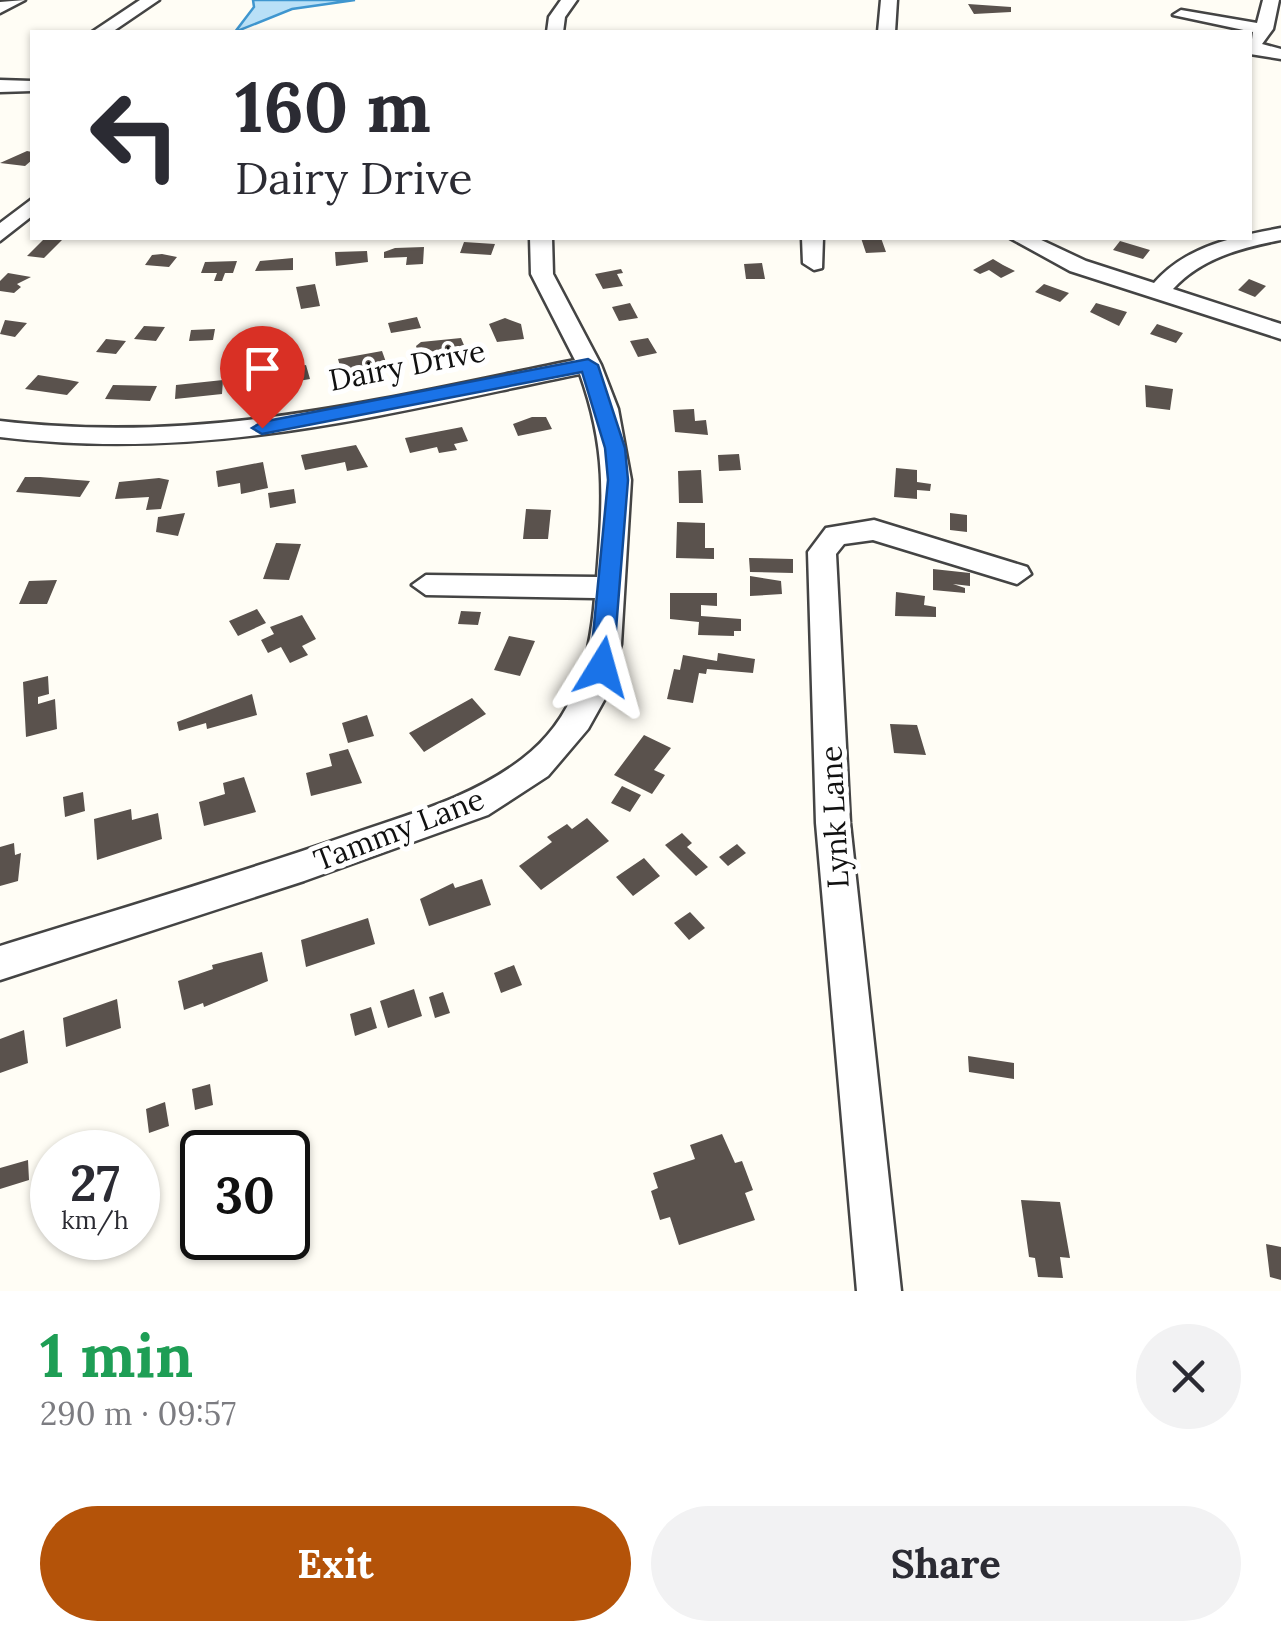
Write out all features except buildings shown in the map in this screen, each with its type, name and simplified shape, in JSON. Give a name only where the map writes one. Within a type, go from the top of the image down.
[{"type":"street","points":[[0,8],[17,0]]},
{"type":"street","points":[[104,30],[151,0]]},
{"type":"street","points":[[555,30],[557,17],[570,0]]},
{"type":"street","points":[[888,30],[889,0]]},
{"type":"street","points":[[1252,47],[1264,29],[1270,0]]},
{"type":"street","points":[[1181,15],[1264,29]]},
{"type":"street","points":[[1252,48],[1281,54]]},
{"type":"street","points":[[0,86],[30,86]]},
{"type":"street","points":[[0,234],[30,210]]},
{"type":"street","points":[[1158,292],[1172,276],[1206,254],[1281,234]]},
{"type":"street","name":"Tammy Lane","points":[[0,962],[426,824],[502,791],[559,744],[591,695],[606,644],[618,480],[615,448],[588,365],[542,274],[541,240]]},
{"type":"street","points":[[812,240],[814,262]]},
{"type":"street","points":[[1025,240],[1078,266],[1281,332]]},
{"type":"street","name":"Dairy Drive","points":[[0,428],[72,438],[196,437],[588,365]]},
{"type":"street","name":"Lynk Lane","points":[[879,1291],[833,823],[822,552],[836,535],[874,530],[1018,574]]},
{"type":"street","points":[[426,586],[611,588]]},
{"type":"water","points":[[253,0],[355,0],[292,9],[237,30],[254,7]]},
{"type":"route","points":[[262,428],[588,365],[605,409],[618,480],[602,667]]}]
